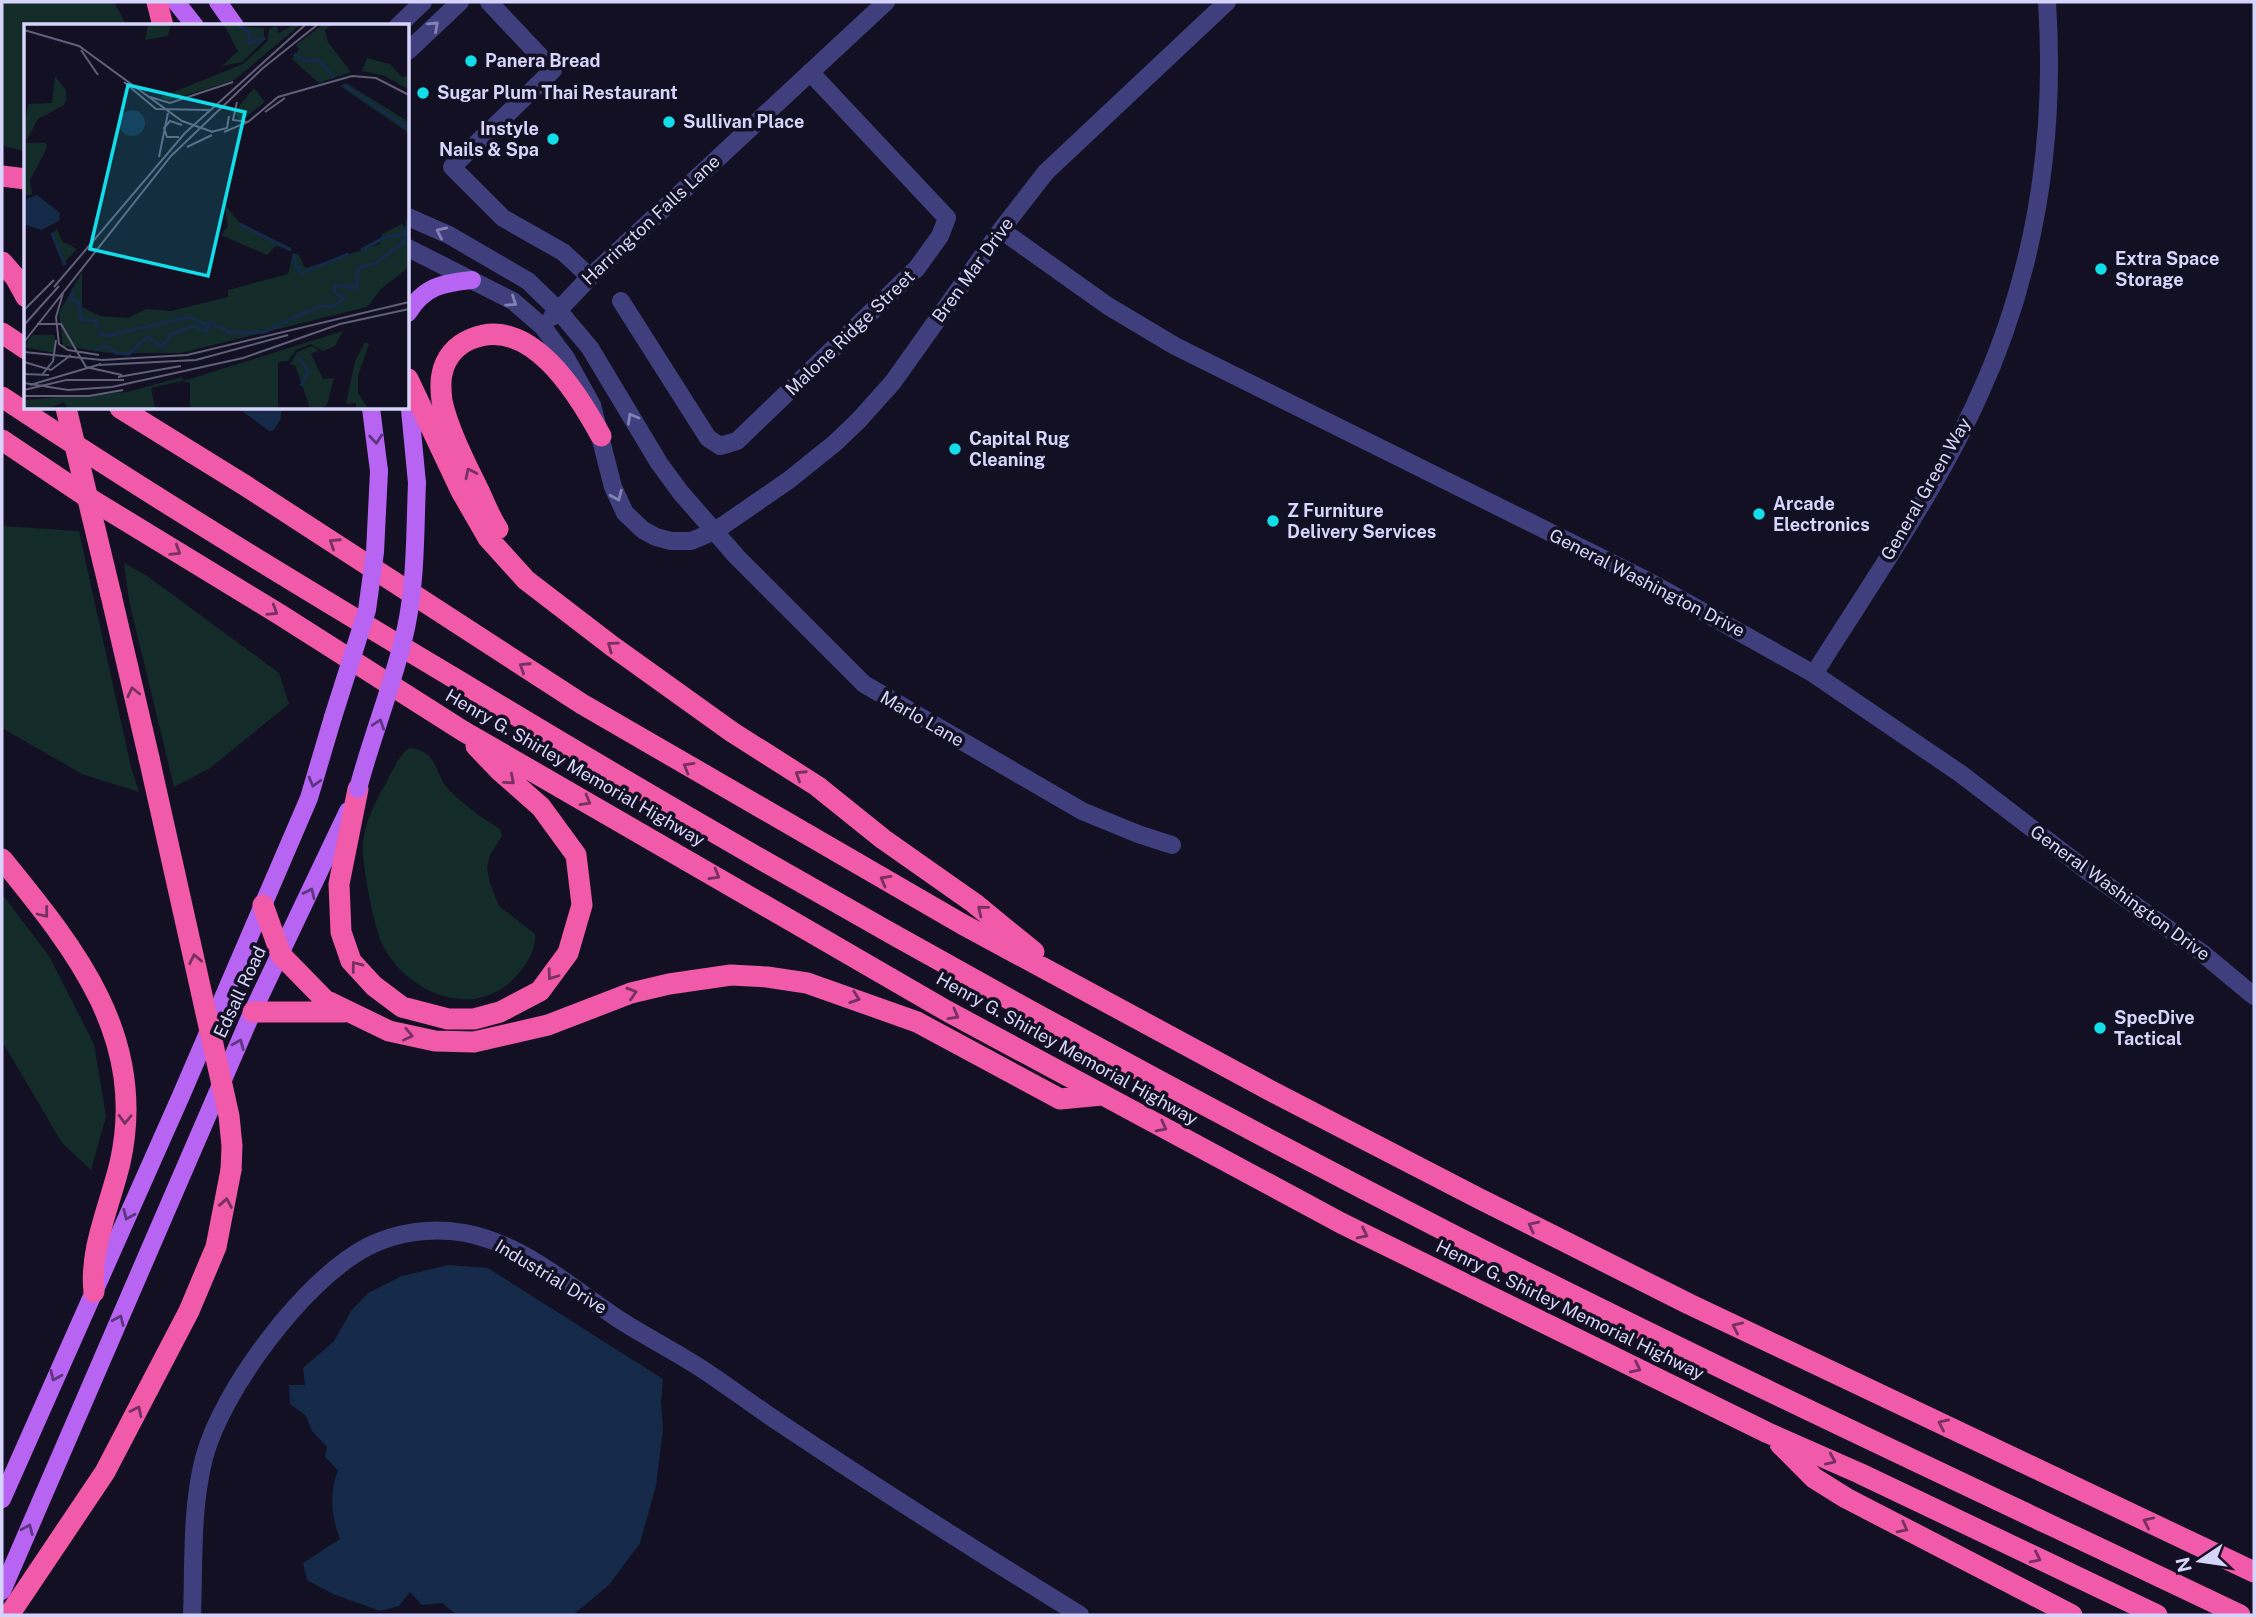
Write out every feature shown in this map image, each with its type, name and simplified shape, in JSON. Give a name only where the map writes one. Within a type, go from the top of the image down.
[{"type":"highway","points":[[157,2],[162,24]]},
{"type":"highway","points":[[2,176],[24,179]]},
{"type":"highway","points":[[8,269],[24,294]]},
{"type":"highway","points":[[2,333],[24,348]]},
{"type":"highway","points":[[583,624],[533,573],[495,525],[464,459],[442,403],[442,372],[448,358],[455,348],[478,336],[500,335],[515,340],[549,361],[568,382],[601,436]]},
{"type":"highway","points":[[410,383],[461,491],[488,538],[526,580],[732,732],[817,786],[883,839],[974,903],[1073,984]]},
{"type":"highway","points":[[2,397],[314,594],[601,767],[1015,1004],[1492,1254],[1793,1404],[2240,1615]]},
{"type":"highway","points":[[9,1615],[105,1472],[189,1311],[216,1247],[231,1170],[229,1116],[149,758],[65,410]]},
{"type":"highway","points":[[123,410],[246,486],[582,704],[802,834],[1073,984],[1273,1092],[1689,1304],[2254,1572]]},
{"type":"highway","points":[[146,410],[246,486]]},
{"type":"highway","name":"Henry G. Shirley Memorial Highway","points":[[2,440],[86,496],[279,614],[463,732],[947,1011],[1341,1223],[1768,1433],[1859,1473],[2157,1615]]},
{"type":"highway","points":[[358,789],[339,884],[341,932],[351,961],[373,986],[402,1007],[448,1019],[474,1019],[500,1012],[540,990],[568,953],[582,905],[576,855],[541,807],[499,771],[463,732]]},
{"type":"highway","points":[[2,859],[66,941],[91,980],[107,1011],[123,1066],[126,1126],[120,1162],[91,1272],[94,1292]]},
{"type":"highway","points":[[263,905],[281,955],[325,1000],[389,1031],[435,1041],[474,1042],[548,1025],[631,993],[669,984],[731,975],[767,976],[807,982],[917,1022],[1060,1098],[1102,1095]]},
{"type":"highway","points":[[253,1012],[346,1012]]},
{"type":"highway","points":[[1768,1433],[1814,1478],[1846,1498],[2073,1615]]},
{"type":"main road","points":[[176,2],[193,24]]},
{"type":"main road","points":[[218,2],[234,24]]},
{"type":"main road","points":[[410,310],[422,294],[434,288],[472,280]]},
{"type":"main road","name":"Edsall Road","points":[[2,1591],[253,1012],[358,789],[368,750],[393,683],[407,625],[414,561],[417,483],[410,408]]},
{"type":"main road","name":"Edsall Road","points":[[2,1499],[309,798],[367,610],[375,552],[379,471],[371,410]]},
{"type":"street","points":[[399,24],[423,2]]},
{"type":"street","points":[[410,49],[460,2]]},
{"type":"street","points":[[489,2],[553,70],[452,167],[503,218],[563,251],[590,277]]},
{"type":"street","name":"Harrington Falls Lane","points":[[543,327],[590,277],[886,2]]},
{"type":"street","name":"Bren Mar Drive","points":[[410,249],[513,301],[543,327],[582,383],[593,405],[613,486],[625,513],[634,523],[656,537],[682,542],[715,531],[805,468],[859,421],[893,382],[1001,230],[1046,173],[1227,2]]},
{"type":"street","name":"General Green Way","points":[[1814,674],[1944,466],[1977,402],[2008,322],[2032,239],[2042,175],[2049,89],[2047,2]]},
{"type":"street","name":"Malone Ridge Street","points":[[621,301],[708,439],[720,446],[737,442],[917,268],[940,236],[947,218],[810,72]]},
{"type":"street","points":[[410,218],[449,236],[528,281],[558,310],[590,348],[659,463],[715,531]]},
{"type":"street","name":"General Washington Drive","points":[[1001,230],[1108,306],[1175,346],[1650,582],[1814,674],[1961,774],[2090,873],[2201,952],[2254,996]]},
{"type":"street","name":"Marlo Lane","points":[[715,531],[737,557],[847,668],[879,694],[1082,811],[1172,845]]},
{"type":"street","name":"Industrial Drive","points":[[192,1615],[194,1543],[200,1476],[213,1432],[235,1390],[288,1317],[317,1284],[342,1263],[367,1247],[387,1239],[436,1230],[467,1233],[524,1256],[624,1322],[703,1369],[775,1420],[1080,1615]]},
{"type":"green space","points":[[2,2],[114,2],[126,24],[24,24],[24,151],[2,145]]},
{"type":"green space","points":[[2,526],[79,531],[131,767],[139,792],[82,774],[2,728]]},
{"type":"green space","points":[[124,563],[146,575],[279,673],[289,704],[210,768],[174,787],[129,601]]},
{"type":"green space","points":[[409,748],[426,754],[446,787],[500,829],[502,836],[490,855],[487,868],[490,883],[499,906],[535,934],[527,962],[508,984],[491,994],[474,999],[456,999],[421,986],[393,961],[379,937],[366,879],[364,834],[378,797],[398,760]]},
{"type":"green space","points":[[2,894],[49,956],[94,1044],[106,1117],[91,1170],[62,1143],[2,1041]]},
{"type":"water","points":[[241,410],[282,410],[274,430],[269,431]]},
{"type":"water","points":[[448,1265],[488,1268],[663,1379],[663,1429],[656,1486],[640,1543],[609,1585],[573,1615],[457,1615],[442,1603],[422,1605],[410,1592],[399,1606],[380,1611],[333,1594],[307,1580],[303,1563],[340,1539],[332,1505],[338,1470],[325,1457],[327,1447],[312,1431],[306,1416],[290,1404],[289,1385],[305,1385],[303,1368],[334,1341],[351,1311],[368,1293],[402,1276]]},
{"type":"place","name":"Panera Bread","points":[[471,61]]},
{"type":"place","name":"Sugar Plum Thai Restaurant","points":[[423,93]]},
{"type":"place","name":"Sullivan Place","points":[[669,122]]},
{"type":"place","name":"Instyle Nails & Spa","points":[[553,139]]},
{"type":"place","name":"Extra Space Storage","points":[[2101,269]]},
{"type":"place","name":"Capital Rug Cleaning","points":[[955,449]]},
{"type":"place","name":"Arcade Electronics","points":[[1759,514]]},
{"type":"place","name":"Z Furniture Delivery Services","points":[[1273,521]]},
{"type":"place","name":"SpecDive Tactical","points":[[2100,1028]]}]
